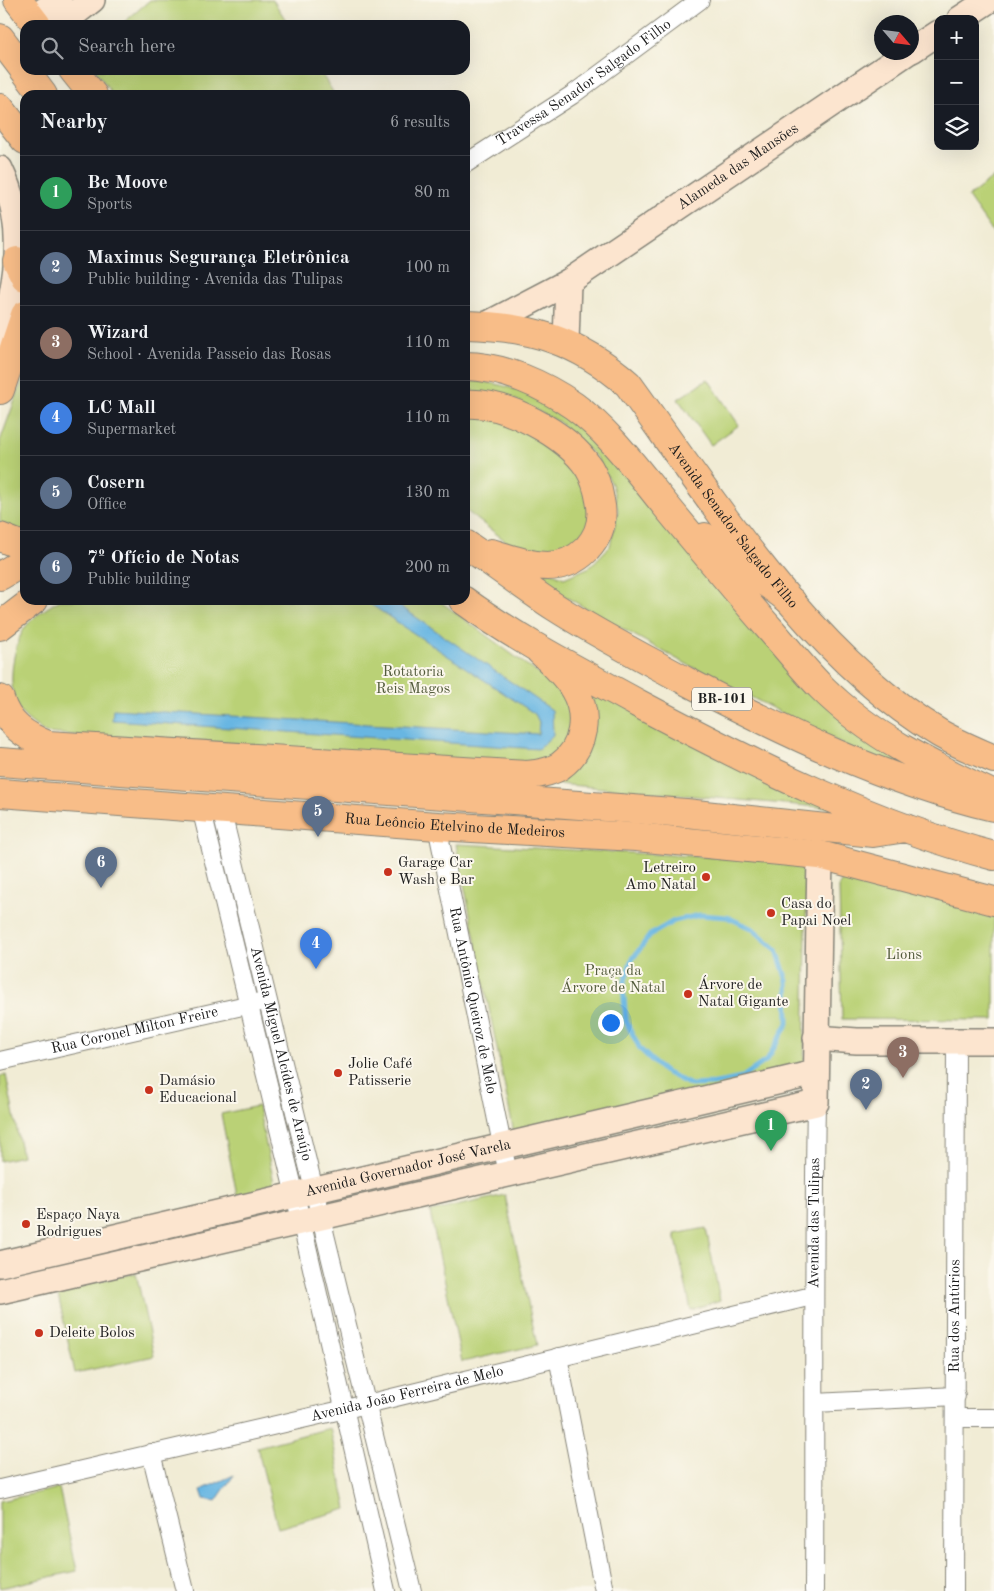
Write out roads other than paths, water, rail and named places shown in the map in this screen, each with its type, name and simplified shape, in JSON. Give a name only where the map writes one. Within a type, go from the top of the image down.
[{"type":"main road","points":[[0,38],[20,65]]},
{"type":"main road","points":[[28,75],[39,90]]},
{"type":"main road","points":[[77,75],[89,90]]},
{"type":"main road","points":[[0,108],[20,134]]},
{"type":"main road","name":"Avenida Senador Salgado Filho","points":[[475,325],[522,330],[566,342],[595,357],[628,384],[739,537],[792,602],[856,669],[911,714],[940,734],[994,759]]},
{"type":"main road","points":[[0,390],[20,330]]},
{"type":"main road","points":[[0,414],[20,361]]},
{"type":"main road","points":[[470,367],[505,373],[543,387],[574,407],[595,425],[632,465],[774,634],[836,700],[876,733],[904,750],[994,795]]},
{"type":"main road","points":[[470,405],[505,410],[536,423],[559,438],[589,467],[597,484],[602,515],[596,536],[590,545],[574,560],[561,565],[531,565],[470,547]]},
{"type":"main road","points":[[669,509],[792,602]]},
{"type":"main road","points":[[0,537],[20,545]]},
{"type":"main road","name":"BR-101","points":[[470,547],[556,607],[638,655],[719,698],[845,757],[902,781],[952,797],[994,807]]},
{"type":"main road","points":[[0,576],[20,564]]},
{"type":"main road","points":[[2,630],[29,605]]},
{"type":"main road","name":"BR-101","points":[[470,605],[499,626],[540,651],[700,736],[800,784],[906,828],[994,856]]},
{"type":"main road","points":[[0,698],[12,722],[27,736],[48,745],[527,775],[545,772],[560,766],[574,753],[581,734],[583,716],[574,690],[540,651]]},
{"type":"main road","points":[[0,762],[686,813],[873,833],[906,828]]},
{"type":"main road","name":"Rua Leôncio Etelvino de Medeiros","points":[[0,793],[436,826],[636,837],[820,855]]},
{"type":"main road","points":[[820,855],[994,901]]},
{"type":"street","points":[[29,15],[59,0]]},
{"type":"street","points":[[66,20],[92,0]]},
{"type":"street","name":"Travessa Senador Salgado Filho","points":[[470,161],[572,95],[700,0]]},
{"type":"street","points":[[966,15],[988,0]]},
{"type":"street","name":"Alameda das Mansões","points":[[919,46],[934,36]]},
{"type":"street","name":"Alameda das Mansões","points":[[475,325],[568,282],[898,60]]},
{"type":"street","points":[[0,169],[13,206],[19,242],[19,272],[0,346]]},
{"type":"street","points":[[566,342],[568,282]]},
{"type":"street","name":"Avenida Miguel Alcídes de Araújo","points":[[211,808],[267,1001],[304,1192]]},
{"type":"street","name":"Avenida Miguel Alcídes de Araújo","points":[[211,808],[250,1005],[311,1219],[367,1404],[412,1591]]},
{"type":"street","name":"Rua Antônio Queiroz de Melo","points":[[436,826],[508,1174]]},
{"type":"street","name":"Avenida das Tulipas","points":[[814,1591],[815,1403],[812,1296],[820,855]]},
{"type":"street","name":"Rua Coronel Milton Freire","points":[[0,1062],[267,1001]]},
{"type":"street","points":[[816,1038],[857,1041],[994,1041]]},
{"type":"street","name":"Rua dos Antúrios","points":[[954,1591],[956,1041]]},
{"type":"street","name":"Avenida Governador José Varela","points":[[0,1264],[815,1073]]},
{"type":"street","name":"Avenida Governador José Varela","points":[[0,1291],[816,1103]]},
{"type":"street","name":"Avenida Miguel Alcídes de Araújo","points":[[311,1219],[344,1410],[386,1591]]},
{"type":"street","name":"Avenida João Ferreira de Melo","points":[[0,1489],[344,1410],[812,1296]]},
{"type":"street","points":[[558,1357],[604,1591]]},
{"type":"street","points":[[815,1403],[956,1396]]},
{"type":"street","points":[[956,1418],[994,1418]]},
{"type":"street","points":[[151,1453],[185,1591]]},
{"type":"water","points":[[372,605],[398,605],[552,710],[553,735],[538,749],[112,720],[113,709],[538,734],[539,722],[535,714]]},
{"type":"water","points":[[234,1475],[216,1501],[204,1499],[201,1490]]},
{"type":"waterway","points":[[700,915],[727,917],[753,929],[777,950],[787,981],[788,1023],[767,1060],[741,1078],[713,1084],[691,1085],[663,1071],[640,1049],[626,1021],[623,987],[631,961],[650,935],[674,921],[700,915]]},
{"type":"place","name":"Cosern","points":[[318,837]]},
{"type":"place","name":"Garage Car Wash e Bar","points":[[388,872]]},
{"type":"place","name":"Letreiro Amo Natal","points":[[706,877]]},
{"type":"place","name":"7º Ofício de Notas","points":[[101,888]]},
{"type":"place","name":"Casa do Papai Noel","points":[[771,913]]},
{"type":"place","name":"LC Mall","points":[[316,969]]},
{"type":"place","name":"Árvore de Natal Gigante","points":[[688,994]]},
{"type":"place","name":"Jolie Café Patisserie","points":[[338,1073]]},
{"type":"place","name":"Wizard","points":[[903,1078]]},
{"type":"place","name":"Damásio Educacional","points":[[149,1090]]},
{"type":"place","name":"Maximus Segurança Eletrônica","points":[[866,1110]]},
{"type":"place","name":"Be Moove","points":[[771,1151]]},
{"type":"place","name":"Espaço Naya Rodrigues","points":[[26,1224]]},
{"type":"place","name":"Deleite Bolos","points":[[39,1333]]},
{"type":"park label","name":"Rotatoria Reis Magos","points":[[413,680]]},
{"type":"park label","name":"Lions","points":[[904,955]]},
{"type":"park label","name":"Praça da Árvore de Natal","points":[[613,980]]}]
